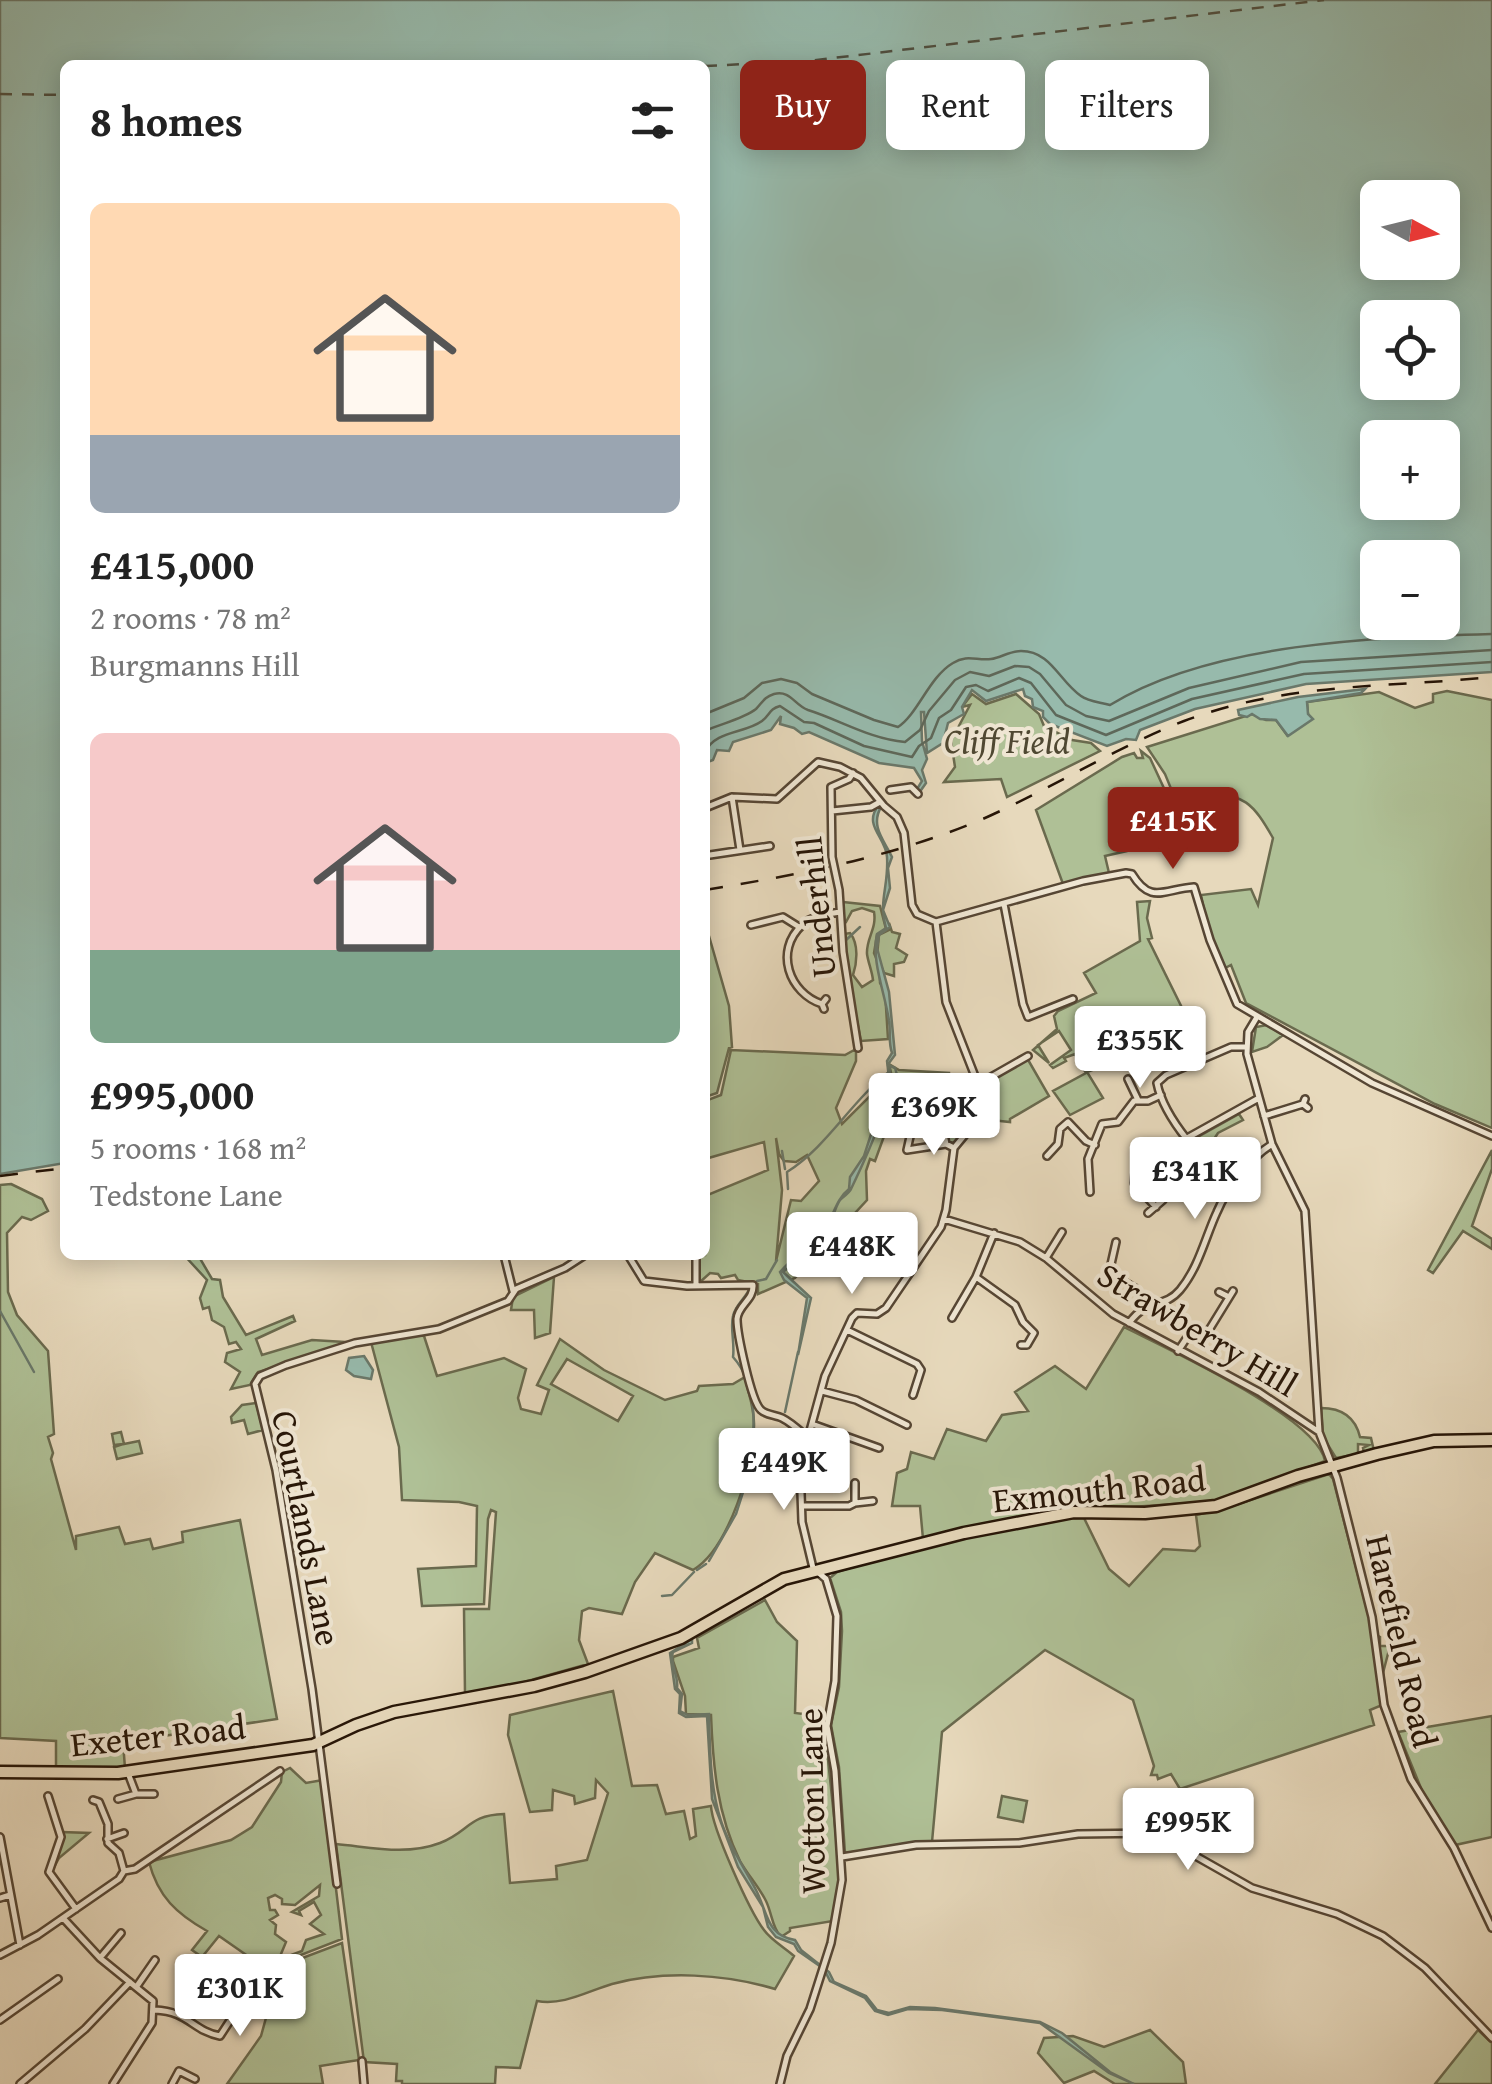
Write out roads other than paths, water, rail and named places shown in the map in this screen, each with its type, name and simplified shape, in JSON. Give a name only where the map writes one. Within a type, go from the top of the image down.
[{"type":"highway","name":"Exmouth Road","points":[[320,1743],[394,1712],[534,1686],[586,1672],[680,1638],[784,1579],[1012,1522],[1074,1512],[1151,1512],[1216,1506],[1333,1466],[1434,1441],[1492,1440]]},
{"type":"highway","name":"Exeter Road","points":[[0,1772],[128,1772],[320,1743]]},
{"type":"street","points":[[710,806],[732,797],[777,798],[818,762],[854,772],[903,826],[914,910],[936,922],[1126,873],[1132,874],[1142,890],[1152,894],[1194,886],[1232,999],[1372,1083],[1492,1136]]},
{"type":"street","name":"Underhill","points":[[854,772],[849,780],[831,787],[832,857],[858,1048]]},
{"type":"street","points":[[890,790],[916,791]]},
{"type":"street","points":[[732,797],[740,850]]},
{"type":"street","points":[[832,811],[870,807],[880,802]]},
{"type":"street","points":[[710,855],[770,846]]},
{"type":"street","points":[[1004,904],[1028,1017],[1073,1000]]},
{"type":"street","points":[[824,1004],[800,991],[790,974],[788,950],[800,927],[822,915],[840,912]]},
{"type":"street","points":[[751,925],[764,918],[782,917],[800,927]]},
{"type":"street","points":[[913,1396],[921,1370],[918,1364],[847,1330],[857,1313],[876,1314],[886,1308],[906,1283],[944,1219],[954,1148],[978,1119],[977,1085],[948,1014],[936,922]]},
{"type":"street","points":[[1257,1017],[1248,1032],[1247,1048],[1259,1098],[1272,1144],[1306,1213],[1319,1432]]},
{"type":"street","points":[[1234,1186],[1211,1168],[1157,1083],[1166,1075],[1231,1047],[1247,1048]]},
{"type":"street","points":[[977,1085],[1028,1056]]},
{"type":"street","points":[[1128,1079],[1138,1100]]},
{"type":"street","points":[[1102,1124],[1118,1122],[1126,1107],[1161,1094]]},
{"type":"street","points":[[1156,1206],[1134,1183],[1135,1173],[1188,1137],[1259,1098]]},
{"type":"street","points":[[1264,1116],[1305,1104]]},
{"type":"street","points":[[1096,1117],[1102,1124]]},
{"type":"street","points":[[946,1144],[940,1120],[914,1120],[907,1150],[946,1144],[954,1148]]},
{"type":"street","points":[[1047,1156],[1058,1144],[1060,1128],[1068,1122],[1094,1145]]},
{"type":"street","points":[[1090,1192],[1088,1160],[1102,1124]]},
{"type":"street","points":[[1130,1323],[1144,1306],[1166,1301],[1179,1291],[1205,1248],[1217,1211],[1264,1149],[1272,1144]]},
{"type":"street","points":[[1148,1214],[1163,1200]]},
{"type":"street","name":"Strawberry Hill","points":[[944,1219],[1017,1241],[1046,1258],[1095,1301],[1178,1351],[1259,1392],[1319,1432]]},
{"type":"street","points":[[1046,1258],[1062,1232]]},
{"type":"street","points":[[952,1318],[976,1277],[994,1234]]},
{"type":"street","points":[[1116,1242],[1110,1273],[1135,1288],[1144,1306]]},
{"type":"street","points":[[505,1260],[514,1292]]},
{"type":"street","name":"Courtlands Lane","points":[[320,1743],[276,1470],[255,1384],[260,1376],[354,1341],[440,1329],[508,1301],[514,1292],[575,1260]]},
{"type":"street","points":[[631,1260],[644,1282],[753,1285],[751,1298],[737,1315],[742,1360],[758,1407],[784,1419],[808,1438]]},
{"type":"street","points":[[696,1260],[696,1285]]},
{"type":"street","points":[[976,1277],[1016,1304],[1034,1333],[1026,1345],[1020,1345]]},
{"type":"street","points":[[1178,1351],[1186,1338],[1209,1330],[1231,1294],[1219,1292]]},
{"type":"street","name":"Wotton Lane","points":[[780,2084],[787,2056],[810,2009],[835,1924],[842,1857],[827,1726],[836,1669],[837,1616],[826,1578],[813,1568],[802,1506],[808,1438],[822,1390],[847,1330]]},
{"type":"street","points":[[822,1390],[856,1400],[907,1425]]},
{"type":"street","points":[[812,1424],[879,1448]]},
{"type":"street","name":"Harefield Road","points":[[1319,1432],[1333,1466],[1372,1617],[1380,1680],[1392,1730],[1411,1779],[1454,1848],[1492,1928]]},
{"type":"street","points":[[854,1503],[855,1484]]},
{"type":"street","points":[[802,1506],[849,1506],[873,1501]]},
{"type":"street","points":[[320,1743],[337,1884]]},
{"type":"street","points":[[128,1772],[136,1794]]},
{"type":"street","points":[[0,1955],[63,1918],[118,1880],[124,1871],[135,1868],[280,1772]]},
{"type":"street","points":[[118,1799],[154,1794]]},
{"type":"street","points":[[48,1796],[61,1838],[49,1872],[76,1909]]},
{"type":"street","points":[[93,1800],[100,1802],[106,1816],[107,1839],[119,1853],[124,1871]]},
{"type":"street","points":[[107,1839],[124,1833]]},
{"type":"street","points":[[842,1857],[916,1846],[1020,1843],[1089,1834],[1155,1834],[1252,1888],[1337,1914],[1383,1936],[1425,1968],[1492,2038]]},
{"type":"street","points":[[0,1836],[20,1945]]},
{"type":"street","points":[[0,1898],[10,1895]]},
{"type":"street","points":[[63,1918],[100,1958],[150,1995],[155,2010],[152,2023],[116,2083]]},
{"type":"street","points":[[100,1958],[120,1933]]},
{"type":"street","points":[[138,1986],[155,1960]]},
{"type":"street","points":[[155,2010],[178,2012],[212,2035],[220,2036],[244,1999],[242,1988],[224,1975]]},
{"type":"street","points":[[0,2020],[58,1979]]},
{"type":"street","points":[[20,2084],[86,2029],[130,1982]]},
{"type":"street","points":[[362,2061],[364,2084]]},
{"type":"street","points":[[172,2084],[179,2071],[195,2080]]},
{"type":"water","points":[[0,0],[1492,0],[1492,672],[1306,684],[1195,709],[1140,730],[1136,740],[1126,739],[1107,746],[1050,724],[1043,711],[1033,707],[1032,699],[1025,696],[1023,689],[986,701],[972,690],[962,707],[964,714],[948,723],[943,743],[927,753],[921,712],[927,759],[922,770],[926,783],[919,793],[922,781],[914,768],[879,763],[809,732],[802,734],[780,724],[781,716],[771,730],[733,742],[729,751],[717,750],[710,761],[710,60],[60,60],[60,1164],[0,1174]]},
{"type":"water","points":[[1365,689],[1361,693],[1307,702],[1308,714],[1313,719],[1288,736],[1276,720],[1239,715],[1238,710],[1298,697]]},
{"type":"water","points":[[879,805],[878,827],[892,857],[888,868],[890,888],[883,910],[887,857],[873,819]]},
{"type":"water","points":[[883,910],[890,927],[879,935],[877,948],[889,992],[895,1055],[889,1063],[890,1076],[888,1092],[864,1162],[850,1190],[840,1200],[827,1231],[783,1272],[811,1298],[798,1355],[807,1298],[780,1272],[823,1231],[841,1198],[849,1189],[850,1177],[864,1156],[889,1078],[887,1061],[892,1053],[890,1025],[876,955],[877,934],[886,928]]},
{"type":"water","points":[[364,1356],[373,1370],[371,1379],[346,1370],[349,1358]]},
{"type":"water","points":[[692,1639],[692,1643],[672,1656],[677,1688],[682,1694],[680,1711],[688,1715],[709,1714],[717,1808],[728,1839],[763,1907],[738,1867],[712,1799],[707,1716],[686,1717],[679,1713],[680,1694],[675,1689],[670,1653]]},
{"type":"water","points":[[763,1908],[778,1933],[795,1940],[801,1950],[829,1972],[834,1982],[866,1996],[877,2010],[889,2013],[910,2007],[935,2008],[1040,2022],[1062,2033],[1110,2072],[1134,2084],[1109,2073],[1040,2023],[942,2010],[908,2009],[888,2015],[875,2011],[865,1998],[830,1981],[824,1969],[798,1951],[794,1944],[776,1937],[768,1927]]},
{"type":"waterway","points":[[845,941],[860,927]]},
{"type":"waterway","points":[[888,1065],[895,1068],[898,1078]]},
{"type":"waterway","points":[[788,1189],[787,1172],[815,1149],[890,1071]]},
{"type":"waterway","points":[[925,1115],[936,1115]]},
{"type":"waterway","points":[[782,1151],[785,1169]]},
{"type":"waterway","points":[[757,1281],[766,1279],[777,1260]]},
{"type":"waterway","points":[[750,1288],[734,1312],[732,1326],[733,1357],[747,1380],[753,1407],[751,1463]]},
{"type":"waterway","points":[[0,1311],[34,1372]]},
{"type":"waterway","points":[[785,1412],[798,1352]]},
{"type":"waterway","points":[[709,1561],[736,1514],[752,1464]]},
{"type":"waterway","points":[[697,1570],[706,1564]]},
{"type":"waterway","points":[[662,1596],[672,1595],[694,1572]]},
{"type":"railway","points":[[710,889],[847,863],[951,832],[1158,732],[1222,708],[1299,693],[1492,677]]},
{"type":"railway","points":[[0,1176],[60,1169]]},
{"type":"park label","name":"Cliff Field","points":[[1007,740]]}]
